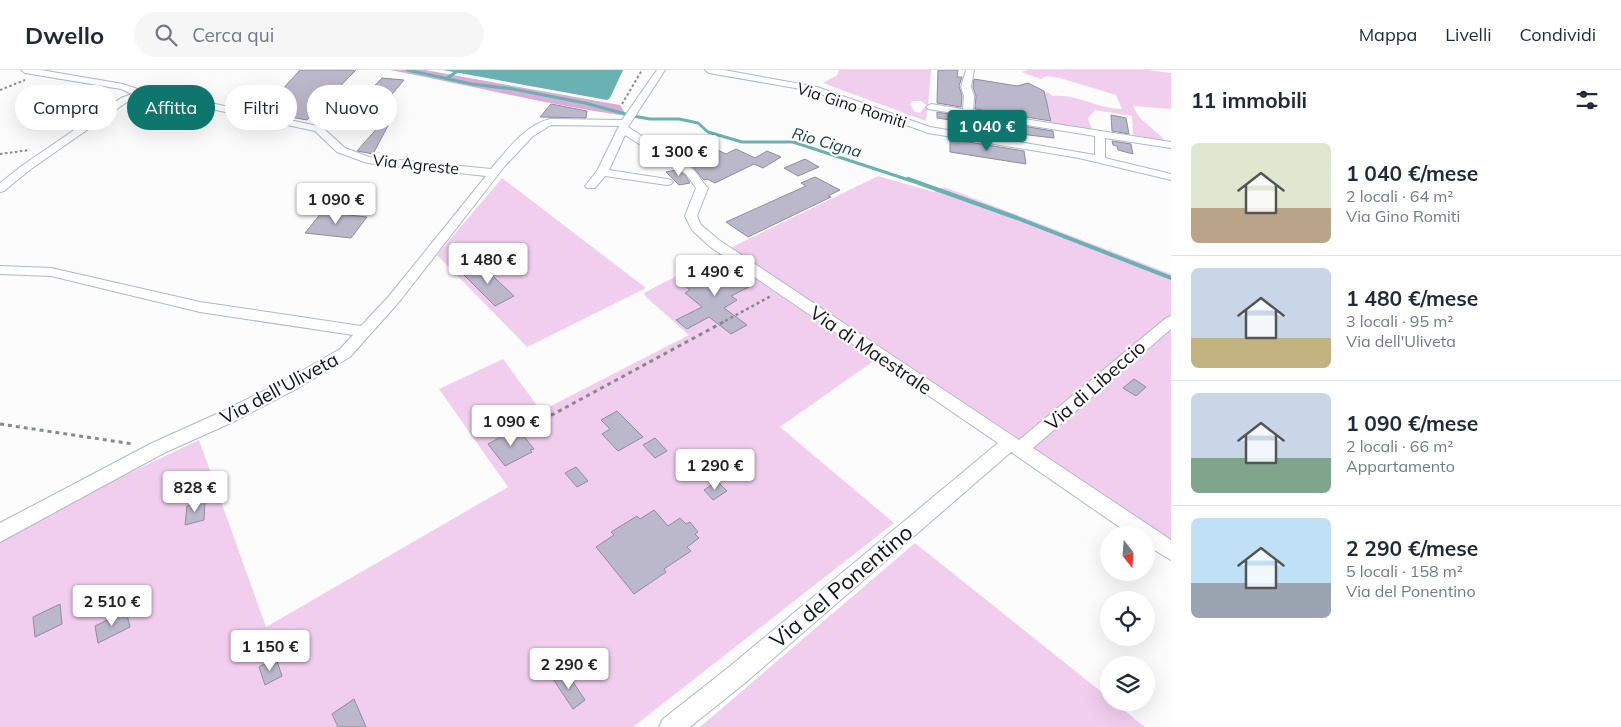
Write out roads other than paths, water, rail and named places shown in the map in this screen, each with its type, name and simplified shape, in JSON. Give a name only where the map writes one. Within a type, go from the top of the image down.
[{"type":"street","name":"Via Agreste","points":[[25,70],[127,89]]},
{"type":"street","points":[[662,70],[627,120],[602,172],[667,182]]},
{"type":"street","name":"Via Gino Romiti","points":[[709,70],[811,89],[921,128],[980,140],[1100,159],[1148,177],[1171,177]]},
{"type":"street","points":[[968,112],[969,96],[966,87],[970,70]]},
{"type":"street","points":[[0,189],[27,167],[127,99]]},
{"type":"street","name":"Via Agreste","points":[[215,107],[318,129],[341,150],[367,160],[494,173]]},
{"type":"street","points":[[932,107],[1171,145]]},
{"type":"street","points":[[979,114],[980,140]]},
{"type":"street","name":"Via dell'Uliveta","points":[[0,533],[158,448],[227,417],[292,384],[345,352],[394,299],[519,144],[543,124],[562,121],[627,120]]},
{"type":"street","name":"Via di Maestrale","points":[[627,120],[634,137],[690,172],[696,178],[702,188],[691,216],[696,227],[714,243],[1171,551]]},
{"type":"street","points":[[1100,134],[1100,159]]},
{"type":"street","points":[[0,270],[51,272],[200,307],[365,332]]},
{"type":"street","name":"Via di Libeccio","points":[[1015,446],[1171,321]]},
{"type":"street","name":"Via del Ponentino","points":[[672,727],[1015,446]]},
{"type":"lane","points":[[591,186],[602,172]]},
{"type":"water","points":[[443,70],[623,70],[610,98],[607,100]]},
{"type":"waterway","name":"Rio Cigna","points":[[407,70],[447,79]]},
{"type":"waterway","points":[[447,79],[459,70]]},
{"type":"waterway","name":"Rio Cigna","points":[[447,79],[585,103],[633,116],[650,119],[679,119],[698,123],[708,132],[742,142],[793,142],[912,181]]},
{"type":"waterway","name":"Rio Cigna","points":[[908,179],[1017,218],[1171,278]]}]
